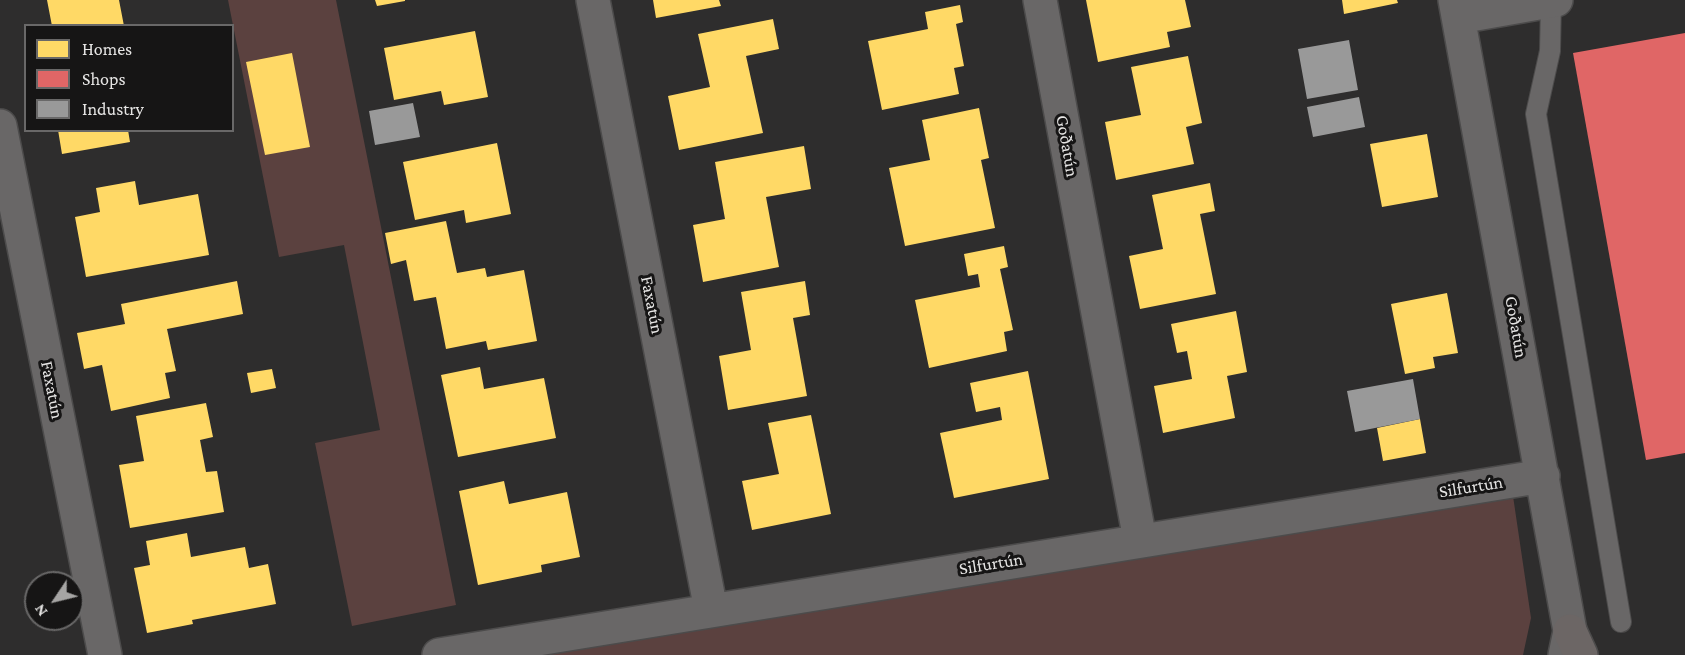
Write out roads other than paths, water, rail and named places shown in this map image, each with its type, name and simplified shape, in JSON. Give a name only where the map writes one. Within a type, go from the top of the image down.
[{"type":"street","name":"Faxatún","points":[[593,0],[711,610]]},
{"type":"street","name":"Goðatún","points":[[1040,0],[1140,540]]},
{"type":"street","points":[[1457,8],[1556,0]]},
{"type":"street","name":"Goðatún","points":[[1457,8],[1572,647]]},
{"type":"street","name":"Faxatún","points":[[0,126],[105,655]]},
{"type":"street","name":"Silfurtún","points":[[439,655],[1543,476]]},
{"type":"lane","points":[[1551,1],[1550,51],[1536,114],[1621,622]]}]
